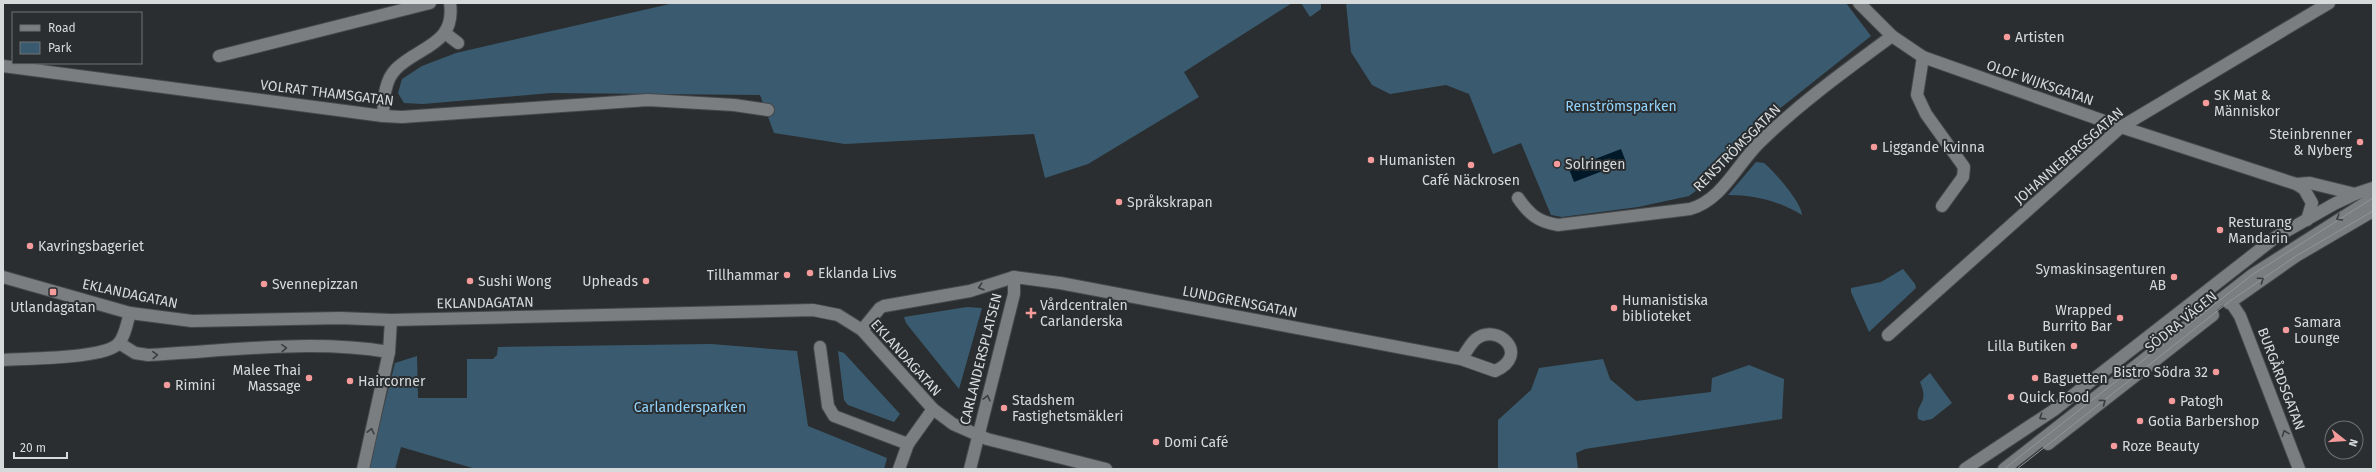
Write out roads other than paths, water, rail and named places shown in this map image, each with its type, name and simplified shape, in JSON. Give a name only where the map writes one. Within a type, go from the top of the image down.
[{"type":"street","points":[[219,56],[430,3]]},
{"type":"street","points":[[383,116],[384,97],[388,82],[395,70],[442,38],[452,12],[450,3]]},
{"type":"street","name":"OLOF WIJKSGATAN","points":[[1859,3],[1892,36],[1923,57],[2121,127],[2296,184],[2304,189],[2312,204],[2307,220]]},
{"type":"street","name":"JOHANNEBERGSGATAN","points":[[1888,335],[2121,127],[2329,3]]},
{"type":"street","points":[[445,33],[458,43]]},
{"type":"street","name":"RENSTRÖMSGATAN","points":[[1518,198],[1529,214],[1544,223],[1558,225],[1690,209],[1704,205],[1716,194],[1758,144],[1820,89],[1892,36]]},
{"type":"street","points":[[1923,57],[1918,95],[1926,114],[1964,167],[1963,177],[1942,206]]},
{"type":"street","name":"VOLRAT THAMSGATAN","points":[[3,66],[383,116],[402,117],[648,100],[734,105],[768,110]]},
{"type":"street","name":"OLOF WIJKSGATAN","points":[[2296,184],[2310,183],[2355,194]]},
{"type":"street","name":"SÖDRA VÄGEN","points":[[1965,469],[2054,410],[2276,237],[2355,194],[2373,188]]},
{"type":"street","name":"SÖDRA VÄGEN","points":[[2004,469],[2252,275],[2320,230],[2373,198]]},
{"type":"street","name":"SÖDRA VÄGEN","points":[[2017,469],[2230,301],[2296,256],[2373,211]]},
{"type":"street","name":"SÖDRA VÄGEN","points":[[2240,266],[2320,230]]},
{"type":"street","points":[[3,268],[7,279]]},
{"type":"street","name":"CARLANDERSPLATSEN","points":[[862,330],[884,306],[970,290],[1014,277],[1014,294],[977,436],[970,469]]},
{"type":"street","name":"LUNDGRENSGATAN","points":[[1014,277],[1060,283],[1461,359]]},
{"type":"street","name":"EKLANDAGATAN","points":[[7,279],[130,313],[192,321],[340,318],[391,320],[813,310],[838,315],[862,330],[933,409],[953,424],[977,436],[1106,469]]},
{"type":"street","name":"BURGÅRDSGATAN","points":[[2230,301],[2240,316],[2299,469]]},
{"type":"street","points":[[3,360],[93,354],[111,349],[119,343],[130,313]]},
{"type":"street","points":[[363,469],[389,352],[391,320]]},
{"type":"street","points":[[119,343],[135,353],[148,355],[309,346],[362,348],[389,352]]},
{"type":"street","points":[[820,347],[828,406],[834,416],[908,444],[899,469]]},
{"type":"street","name":"EKLANDAGATAN","points":[[908,444],[933,409]]},
{"type":"tram line","points":[[2004,469],[2252,275],[2373,198]]},
{"type":"tram line","points":[[2017,469],[2230,301],[2296,256],[2373,211]]},
{"type":"place","name":"Artisten","points":[[2007,37]]},
{"type":"place","name":"SK Mat & Människor","points":[[2206,103]]},
{"type":"place","name":"Steinbrenner & Nyberg","points":[[2360,142]]},
{"type":"place","name":"Liggande kvinna","points":[[1874,147]]},
{"type":"place","name":"Humanisten","points":[[1371,160]]},
{"type":"place","name":"Solringen","points":[[1557,164]]},
{"type":"place","name":"Café Näckrosen","points":[[1471,165]]},
{"type":"place","name":"Språkskrapan","points":[[1119,202]]},
{"type":"place","name":"Resturang Mandarin","points":[[2220,230]]},
{"type":"place","name":"Kavringsbageriet","points":[[30,246]]},
{"type":"place","name":"Eklanda Livs","points":[[810,273]]},
{"type":"place","name":"Tillhammar","points":[[787,275]]},
{"type":"place","name":"Symaskinsagenturen AB","points":[[2174,277]]},
{"type":"place","name":"Sushi Wong","points":[[470,281]]},
{"type":"place","name":"Upheads","points":[[646,281]]},
{"type":"place","name":"Svennepizzan","points":[[264,284]]},
{"type":"place","name":"Utlandagatan","points":[[53,292]]},
{"type":"place","name":"Humanistiska biblioteket","points":[[1614,308]]},
{"type":"place","name":"Vårdcentralen Carlanderska","points":[[1031,313]]},
{"type":"place","name":"Wrapped Burrito Bar","points":[[2120,318]]},
{"type":"place","name":"Samara Lounge","points":[[2286,330]]},
{"type":"place","name":"Lilla Butiken","points":[[2074,346]]},
{"type":"place","name":"Bistro Södra 32","points":[[2216,372]]},
{"type":"place","name":"Malee Thai Massage","points":[[309,378]]},
{"type":"place","name":"Baguetten","points":[[2035,378]]},
{"type":"place","name":"Haircorner","points":[[350,381]]},
{"type":"place","name":"Rimini","points":[[167,385]]},
{"type":"place","name":"Quick Food","points":[[2011,397]]},
{"type":"place","name":"Patogh","points":[[2172,401]]},
{"type":"place","name":"Stadshem Fastighetsmäkleri","points":[[1004,408]]},
{"type":"place","name":"Gotia Barbershop","points":[[2140,421]]},
{"type":"place","name":"Domi Café","points":[[1156,442]]},
{"type":"place","name":"Roze Beauty","points":[[2114,446]]},
{"type":"park label","name":"Renströmsparken","points":[[1621,106]]},
{"type":"park label","name":"Carlandersparken","points":[[690,407]]}]
